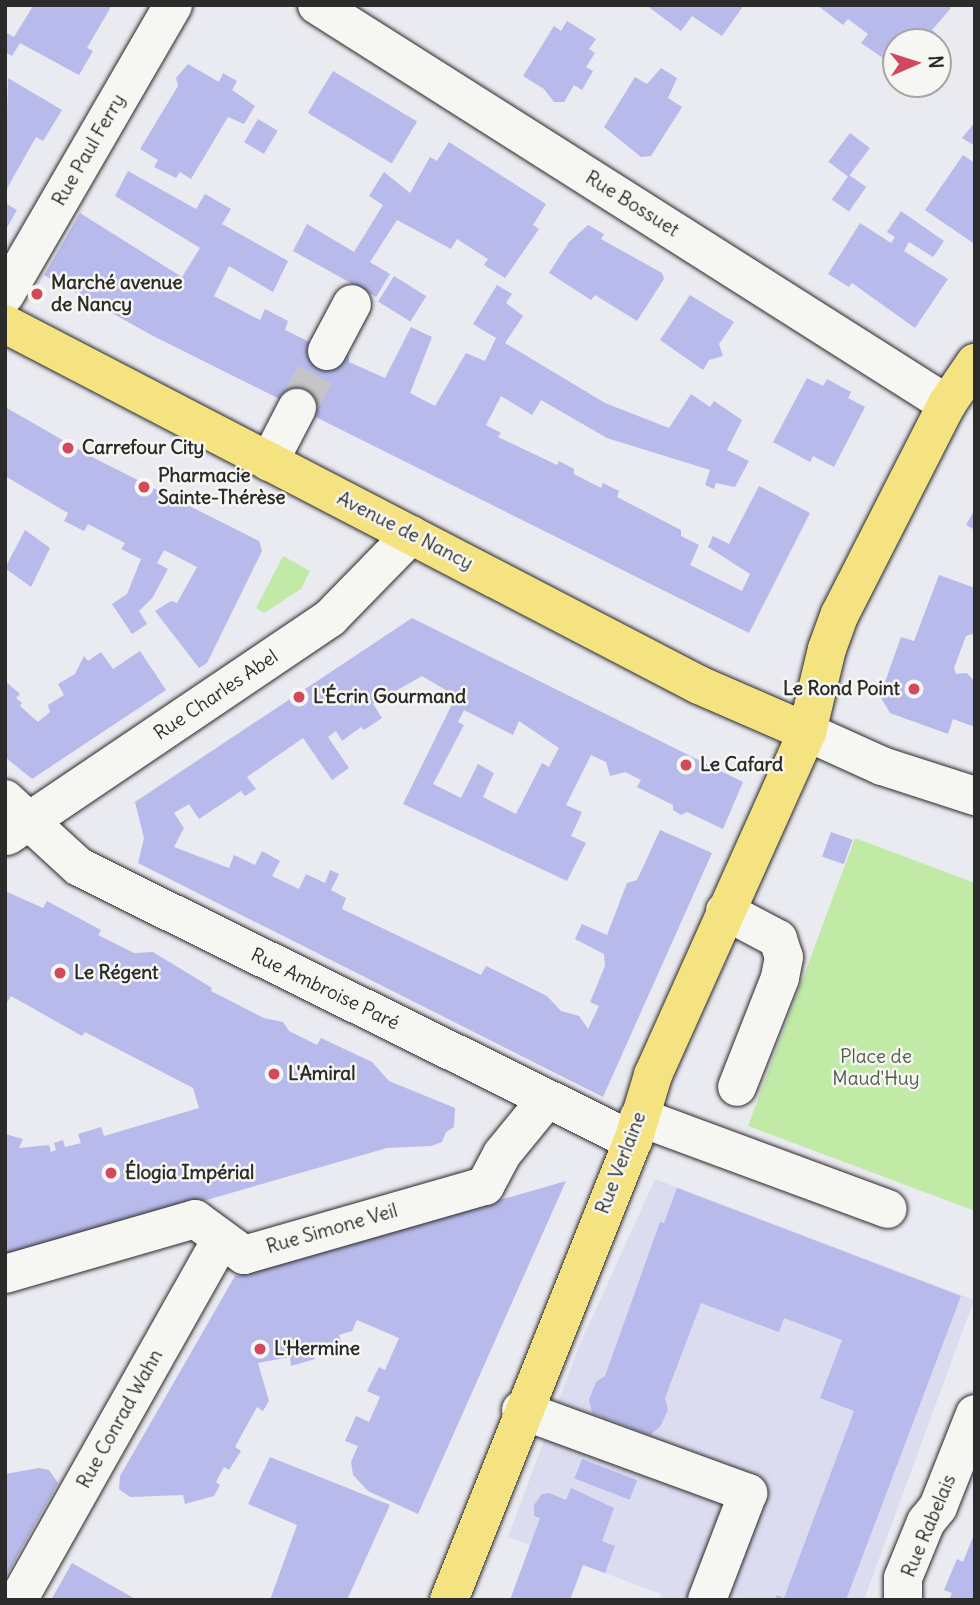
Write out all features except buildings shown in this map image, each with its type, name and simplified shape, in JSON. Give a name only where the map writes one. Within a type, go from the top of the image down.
[{"type":"main road","name":"Avenue de Nancy","points":[[5,324],[708,690],[807,732]]},
{"type":"main road","name":"Rue Verlaine","points":[[449,1600],[521,1410],[636,1129],[653,1075],[807,732],[827,649],[840,614],[947,404],[975,363]]},
{"type":"street","name":"Rue Paul Ferry","points":[[5,295],[173,5]]},
{"type":"street","name":"Rue Bossuet","points":[[317,5],[947,404]]},
{"type":"street","points":[[327,351],[352,304]]},
{"type":"street","points":[[269,462],[297,408]]},
{"type":"street","name":"Rue Charles Abel","points":[[13,820],[330,618],[411,535]]},
{"type":"street","points":[[807,732],[893,770],[975,796]]},
{"type":"street","name":"Rue Ambroise Paré","points":[[13,820],[79,867],[547,1099],[888,1209]]},
{"type":"street","points":[[725,911],[778,939],[783,957],[780,978],[737,1087]]},
{"type":"street","name":"Rue Simone Veil","points":[[5,1274],[195,1219],[244,1255],[485,1186],[502,1154],[547,1099]]},
{"type":"street","name":"Rue Conrad Wahn","points":[[18,1600],[221,1239]]},
{"type":"street","points":[[521,1410],[748,1493],[707,1600]]},
{"type":"street","name":"Rue Rabelais","points":[[903,1600],[903,1578],[971,1432]]},
{"type":"shaded area","points":[[655,1179],[974,1300],[864,1600],[659,1600],[661,1594],[508,1537],[578,1349]]},
{"type":"green space","points":[[283,556],[310,571],[301,589],[264,613],[256,608]]},
{"type":"green space","name":"Place de Maud'Huy","points":[[855,838],[975,883],[975,1211],[748,1126]]},
{"type":"tunnel","points":[[297,408],[327,351]]},
{"type":"place","name":"Marché avenue de Nancy","points":[[37,294]]},
{"type":"place","name":"Carrefour City","points":[[68,448]]},
{"type":"place","name":"Pharmacie Sainte-Thérèse","points":[[144,487]]},
{"type":"place","name":"Le Rond Point","points":[[914,689]]},
{"type":"place","name":"L'Écrin Gourmand","points":[[299,697]]},
{"type":"place","name":"Le Cafard","points":[[686,765]]},
{"type":"place","name":"Le Régent","points":[[60,973]]},
{"type":"place","name":"L'Amiral","points":[[274,1074]]},
{"type":"place","name":"Élogia Impérial","points":[[111,1173]]},
{"type":"place","name":"L'Hermine","points":[[260,1349]]}]
